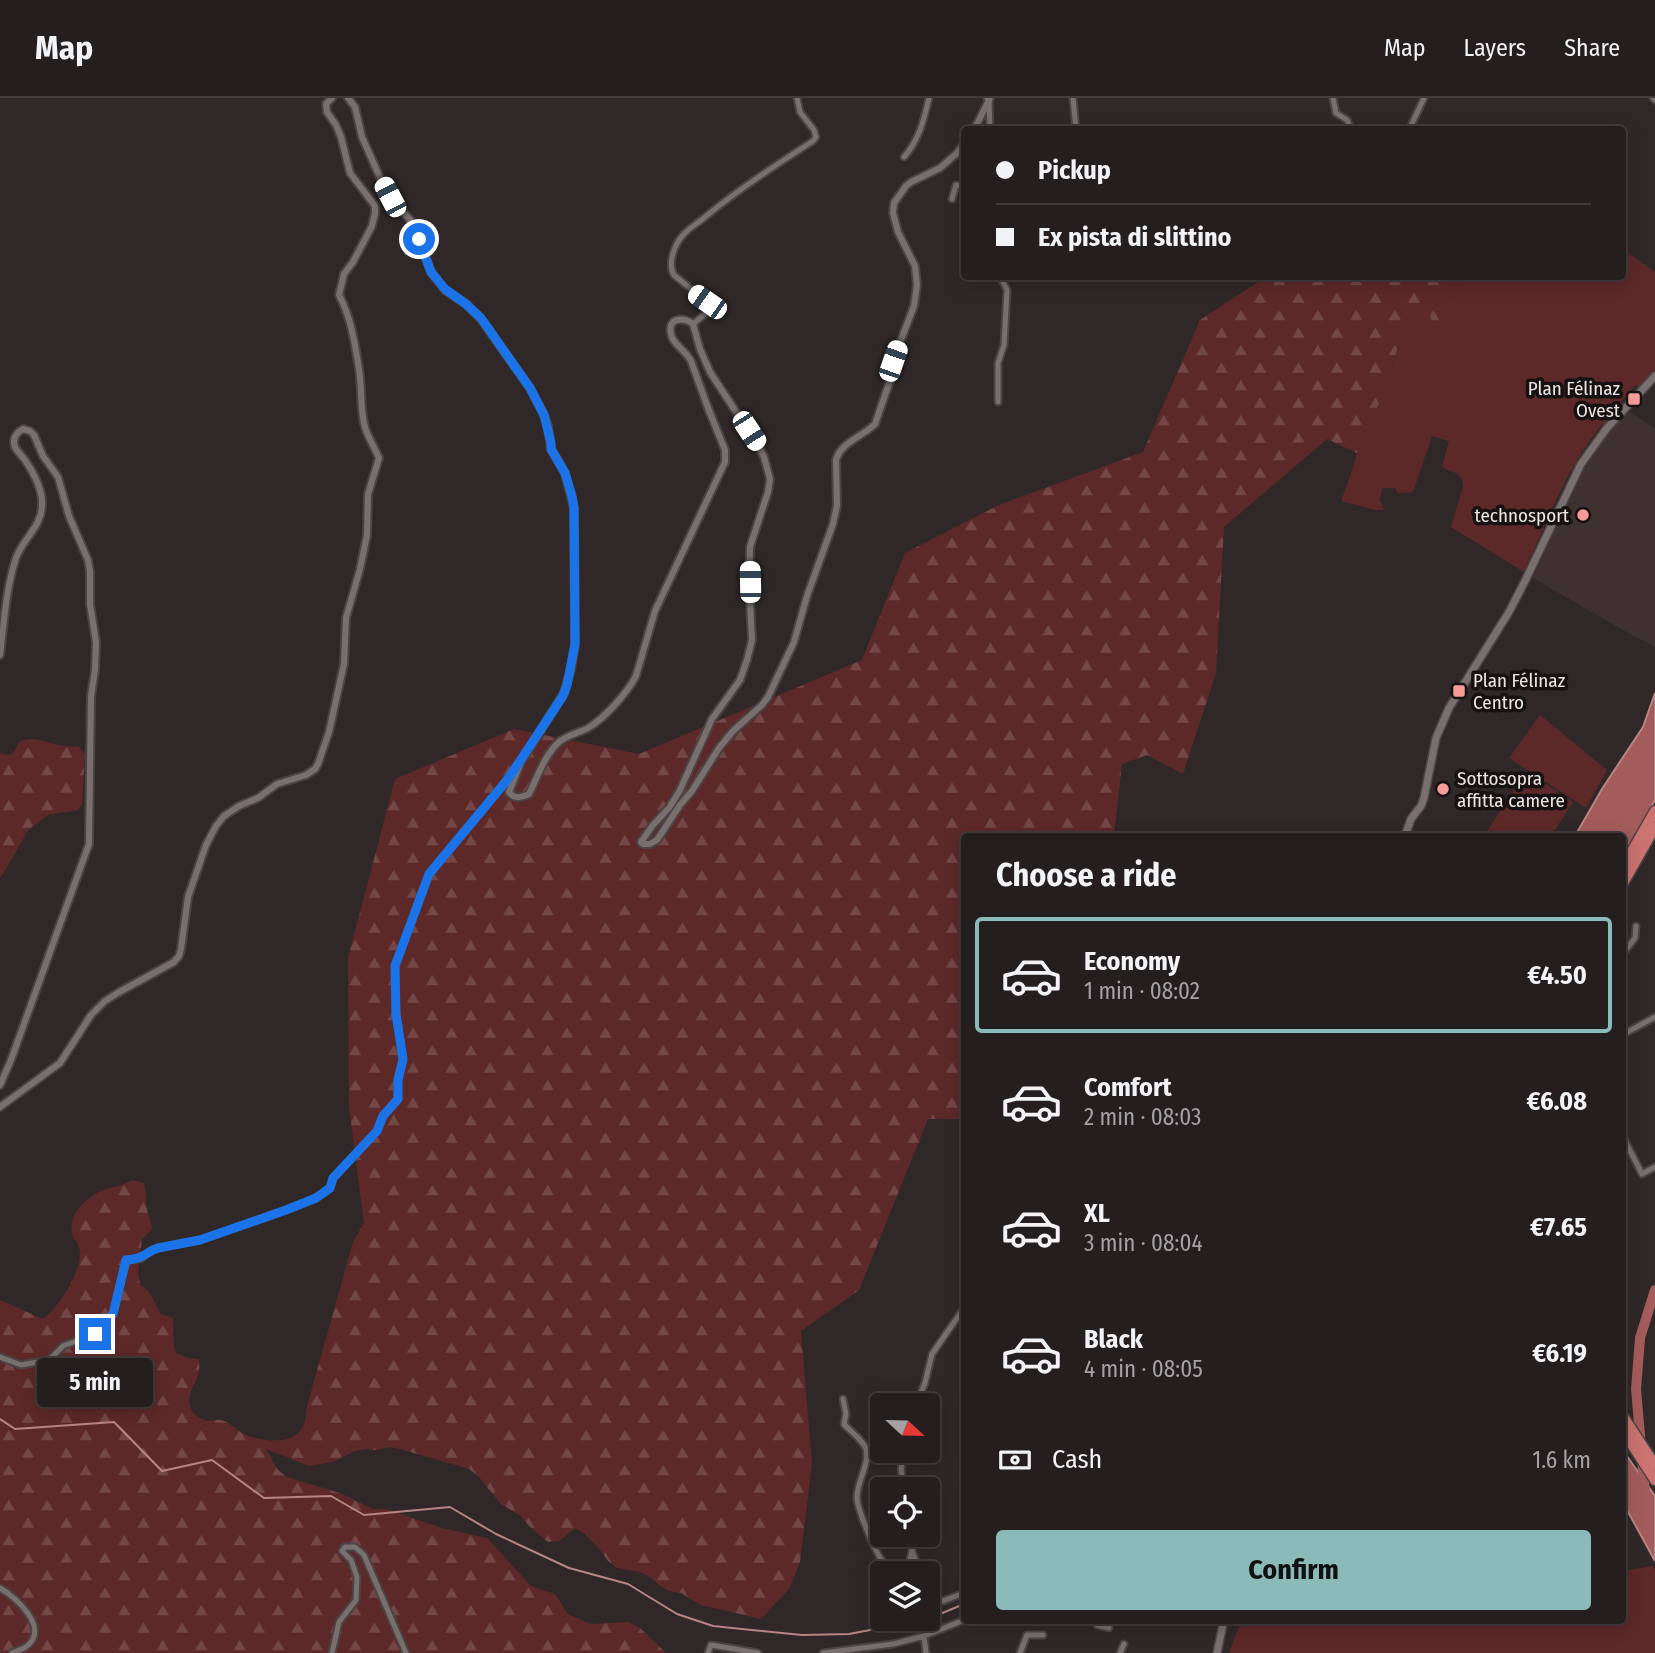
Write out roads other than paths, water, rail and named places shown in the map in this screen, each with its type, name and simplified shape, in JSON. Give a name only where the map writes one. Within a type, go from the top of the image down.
[{"type":"highway","points":[[1626,862],[1655,811]]},
{"type":"highway","points":[[1626,878],[1655,827]]},
{"type":"highway","points":[[1626,1421],[1655,1465]]},
{"type":"highway","points":[[1626,1435],[1655,1480]]},
{"type":"main road","points":[[1406,833],[1424,798],[1436,738],[1449,708],[1527,579],[1581,464],[1606,428],[1655,376]]},
{"type":"main road","points":[[1217,1653],[1223,1624]]},
{"type":"street","points":[[0,1107],[60,1063],[91,1015],[104,1002],[174,962],[181,949],[188,897],[206,845],[216,826],[229,813],[258,798],[277,784],[299,779],[315,769],[329,732],[344,664],[346,618],[367,536],[368,494],[379,458],[364,423],[359,369],[352,332],[339,295],[344,274],[372,226],[376,213],[374,206],[350,173],[341,137],[327,112],[326,104],[332,98]]},
{"type":"street","points":[[0,1357],[20,1365],[49,1360],[63,1346],[95,1334],[113,1314],[126,1260],[139,1259],[158,1248],[200,1240],[286,1210],[316,1198],[330,1188],[333,1178],[377,1131],[383,1116],[398,1099],[398,1080],[403,1059],[396,1014],[395,966],[429,874],[508,779],[564,693],[575,644],[574,508],[565,473],[551,449],[544,415],[530,388],[481,318],[445,289],[431,272],[412,222],[390,197],[382,182],[362,137],[355,107],[348,98]]},
{"type":"street","points":[[693,324],[711,307],[670,269],[675,250],[682,235],[716,207],[813,141],[816,137],[814,130],[800,112],[796,98]]},
{"type":"street","points":[[904,157],[914,146],[929,98]]},
{"type":"street","points":[[1073,98],[1076,126]]},
{"type":"street","points":[[1333,98],[1336,113],[1347,120],[1350,126]]},
{"type":"street","points":[[1411,126],[1424,98]]},
{"type":"street","points":[[976,126],[988,99]]},
{"type":"street","points":[[988,99],[990,126]]},
{"type":"street","points":[[541,729],[522,760],[509,792],[514,797],[529,794],[539,770],[559,742],[591,726],[605,715],[631,685],[655,611],[725,462],[725,450],[691,361],[670,333],[671,326],[677,319],[685,319],[693,324],[710,372],[759,447],[770,479],[750,547],[752,640],[744,670],[740,680],[712,719],[679,792],[646,834],[641,842],[643,844],[657,840],[719,748],[768,697],[794,642],[833,524],[837,505],[838,454],[875,424],[891,379],[893,361],[914,306],[917,285],[915,266],[898,232],[893,213],[894,203],[906,186],[940,169],[961,148]]},
{"type":"street","points":[[952,199],[956,185],[961,186]]},
{"type":"street","points":[[998,402],[998,363],[1004,345],[1007,290],[1002,280]]},
{"type":"street","points":[[0,654],[15,563],[38,520],[43,503],[32,471],[15,446],[14,439],[23,429],[33,435],[43,456],[58,477],[90,572],[90,604],[96,642],[91,696],[89,844],[0,1085]]},
{"type":"street","points":[[1626,950],[1635,938],[1636,926]]},
{"type":"street","points":[[1626,1033],[1655,1017]]},
{"type":"street","points":[[1626,1143],[1642,1174],[1655,1167]]},
{"type":"street","points":[[921,1393],[932,1354],[961,1312]]},
{"type":"street","points":[[843,1399],[846,1414],[844,1424],[863,1443],[867,1451],[856,1500],[875,1546],[885,1564],[901,1570],[909,1565],[912,1547]]},
{"type":"street","points":[[332,1653],[339,1622],[356,1600],[357,1577],[351,1560],[342,1551],[345,1547],[355,1547],[364,1555],[406,1653]]},
{"type":"street","points":[[912,1550],[916,1561]]},
{"type":"street","points":[[0,1588],[9,1593],[31,1617],[35,1630],[35,1635],[25,1648],[12,1653]]},
{"type":"street","points":[[940,1600],[961,1594]]},
{"type":"street","points":[[824,1653],[893,1644],[924,1636],[961,1621]]},
{"type":"street","points":[[1096,1624],[1109,1628]]},
{"type":"street","points":[[1020,1653],[1027,1635],[1043,1635]]},
{"type":"street","points":[[924,1636],[926,1653]]},
{"type":"street","points":[[1120,1653],[1124,1644]]},
{"type":"street","points":[[708,1653],[711,1646],[758,1653]]},
{"type":"waterway","points":[[1645,1494],[1636,1389],[1640,1338],[1655,1290]]},
{"type":"waterway","points":[[0,1419],[15,1429],[114,1422],[162,1471],[212,1460],[264,1498],[331,1496],[364,1515],[450,1507],[496,1534],[569,1568],[628,1584],[677,1614],[713,1626],[802,1635],[849,1634],[928,1619],[961,1605]]},
{"type":"place","name":"Plan Félinaz Ovest","points":[[1634,399]]},
{"type":"place","name":"technosport","points":[[1583,515]]},
{"type":"place","name":"Plan Félinaz Centro","points":[[1459,691]]},
{"type":"place","name":"Sottosopra affitta camere","points":[[1443,789]]}]
